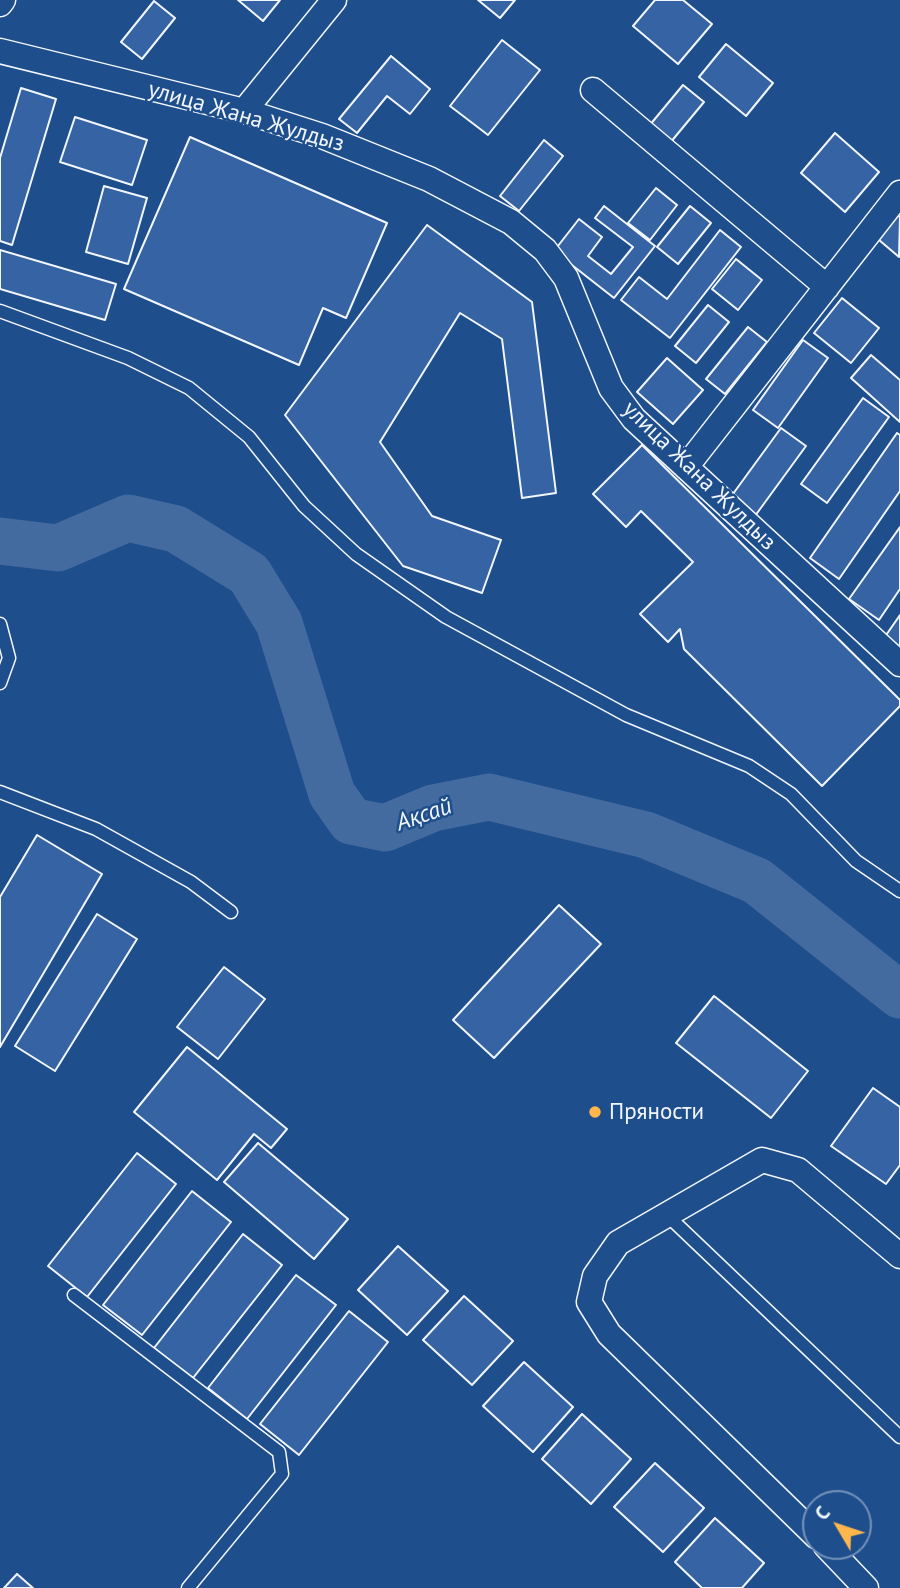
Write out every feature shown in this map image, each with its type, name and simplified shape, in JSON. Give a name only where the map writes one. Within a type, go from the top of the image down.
[{"type":"street","points":[[244,111],[334,0]]},
{"type":"street","name":"улица Жана Жулдыз","points":[[0,51],[244,111],[322,136],[429,179],[520,229],[545,250],[566,278],[611,388],[634,419],[900,664]]},
{"type":"street","points":[[593,90],[827,287]]},
{"type":"street","points":[[687,467],[900,193]]},
{"type":"street","points":[[802,1522],[610,1334],[589,1302],[595,1276],[618,1242],[762,1160],[798,1170],[900,1256]]},
{"type":"street","points":[[840,1560],[866,1588]]},
{"type":"lane","points":[[0,311],[128,358],[189,388],[249,437],[304,506],[356,554],[446,617],[614,709],[750,766],[791,794],[856,861],[900,891]]},
{"type":"lane","points":[[0,624],[9,658],[0,683]]},
{"type":"lane","points":[[0,792],[96,828],[191,882],[231,912]]},
{"type":"lane","points":[[667,1214],[900,1437]]},
{"type":"lane","points":[[74,1296],[279,1452],[282,1474],[188,1588]]},
{"type":"building","points":[[238,0],[280,0],[263,21]]},
{"type":"building","points":[[478,0],[515,0],[500,18]]},
{"type":"building","points":[[655,0],[683,0],[712,24],[678,64],[633,26]]},
{"type":"building","points":[[154,1],[175,18],[142,59],[121,42]]},
{"type":"building","points":[[502,40],[540,70],[488,135],[450,106]]},
{"type":"building","points":[[726,44],[773,83],[746,116],[699,77]]},
{"type":"building","points":[[391,56],[430,89],[410,114],[387,96],[357,133],[339,119]]},
{"type":"building","points":[[683,85],[704,102],[670,143],[649,126]]},
{"type":"building","points":[[21,88],[56,99],[12,245],[0,241],[0,158]]},
{"type":"building","points":[[75,117],[147,140],[132,185],[60,162]]},
{"type":"building","points":[[835,133],[879,172],[845,212],[801,173]]},
{"type":"building","points":[[190,137],[387,223],[346,318],[323,308],[299,365],[124,289]]},
{"type":"building","points":[[544,140],[563,156],[519,211],[500,196]]},
{"type":"building","points":[[104,186],[147,198],[128,264],[86,252]]},
{"type":"building","points":[[656,188],[677,205],[650,240],[628,223]]},
{"type":"building","points":[[604,206],[655,246],[614,298],[554,251],[579,219],[602,237],[588,256],[611,274],[633,247],[595,218]]},
{"type":"building","points":[[690,206],[711,223],[678,264],[657,247]]},
{"type":"building","points":[[892,211],[900,217],[899,257],[872,234]]},
{"type":"building","points":[[427,225],[532,302],[556,493],[522,498],[502,339],[460,313],[380,442],[432,516],[501,540],[482,593],[403,566],[285,415]]},
{"type":"building","points":[[720,230],[741,247],[670,338],[621,300],[639,277],[667,299]]},
{"type":"building","points":[[0,250],[116,284],[105,320],[0,289]]},
{"type":"building","points":[[736,259],[762,280],[738,310],[712,289]]},
{"type":"building","points":[[842,298],[879,328],[851,363],[814,333]]},
{"type":"building","points":[[708,305],[729,322],[696,363],[675,346]]},
{"type":"building","points":[[748,327],[767,342],[725,394],[706,379]]},
{"type":"building","points":[[803,340],[828,358],[778,428],[753,410]]},
{"type":"building","points":[[871,355],[900,380],[900,422],[851,378]]},
{"type":"building","points":[[667,358],[703,390],[673,424],[637,392]]},
{"type":"building","points":[[863,398],[889,417],[827,503],[801,484]]},
{"type":"building","points":[[781,428],[806,446],[755,516],[730,498]]},
{"type":"building","points":[[897,433],[900,435],[900,491],[839,579],[810,558]]},
{"type":"building","points":[[642,445],[900,700],[900,706],[822,786],[684,649],[680,629],[668,642],[640,614],[693,562],[641,511],[626,527],[593,494]]},
{"type":"building","points":[[900,527],[900,589],[879,620],[849,599]]},
{"type":"building","points":[[900,615],[900,654],[882,641]]},
{"type":"building","points":[[37,835],[102,874],[0,1047],[0,897]]},
{"type":"building","points":[[559,905],[601,944],[494,1058],[453,1020]]},
{"type":"building","points":[[97,914],[137,939],[55,1071],[15,1046]]},
{"type":"building","points":[[224,967],[265,999],[218,1059],[177,1027]]},
{"type":"building","points":[[714,996],[808,1071],[771,1118],[676,1043]]},
{"type":"building","points":[[187,1047],[287,1129],[271,1148],[254,1134],[217,1180],[134,1112]]},
{"type":"building","points":[[873,1088],[900,1107],[900,1165],[886,1184],[831,1146]]},
{"type":"building","points":[[258,1143],[348,1219],[314,1259],[224,1182]]},
{"type":"building","points":[[137,1153],[176,1184],[87,1297],[48,1266]]},
{"type":"building","points":[[192,1191],[231,1222],[142,1335],[103,1305]]},
{"type":"building","points":[[243,1234],[282,1265],[193,1378],[154,1348]]},
{"type":"building","points":[[398,1246],[448,1291],[407,1335],[358,1290]]},
{"type":"building","points":[[296,1275],[336,1305],[247,1419],[208,1388]]},
{"type":"building","points":[[464,1296],[513,1341],[472,1385],[423,1340]]},
{"type":"building","points":[[349,1311],[388,1342],[299,1455],[260,1424]]},
{"type":"building","points":[[524,1362],[573,1407],[533,1452],[483,1406]]},
{"type":"building","points":[[582,1414],[631,1459],[591,1504],[542,1459]]},
{"type":"building","points":[[655,1463],[704,1508],[663,1552],[614,1507]]},
{"type":"building","points":[[715,1518],[764,1563],[742,1588],[702,1588],[675,1562]]},
{"type":"building","points":[[17,1574],[33,1588],[4,1588]]},
{"type":"waterway","name":"Ақсай","points":[[0,541],[58,548],[128,518],[176,529],[249,574],[279,623],[332,794],[351,821],[385,828],[433,808],[489,797],[646,835],[757,881],[900,995]]},
{"type":"place","name":"Пряности","points":[[595,1112]]}]
